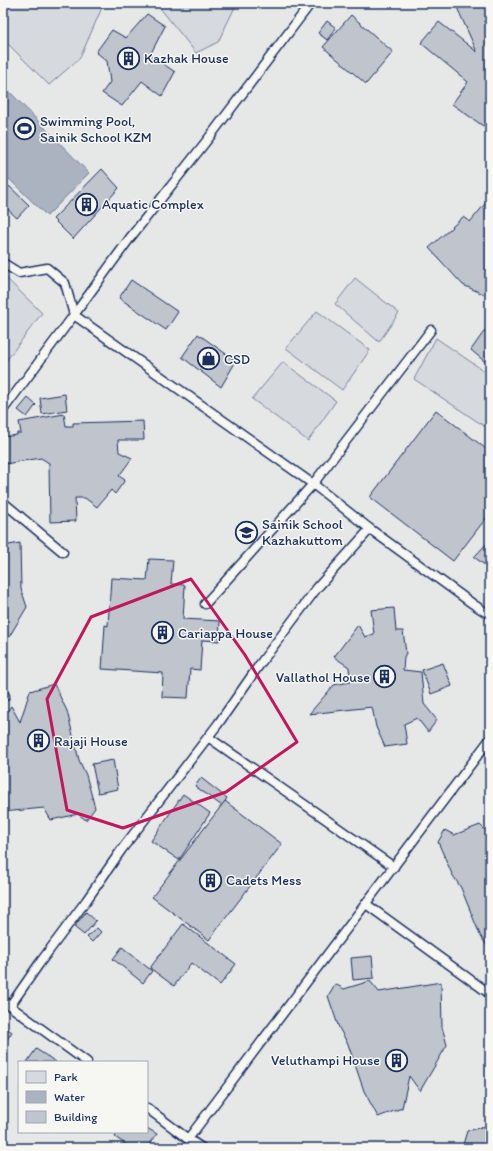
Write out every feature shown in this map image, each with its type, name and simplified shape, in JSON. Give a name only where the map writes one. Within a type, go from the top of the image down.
[{"type":"lane","points":[[3,410],[130,238],[208,140],[311,3]]},
{"type":"lane","points":[[3,263],[19,273],[47,268],[65,283],[74,315],[314,484],[370,529],[490,615]]},
{"type":"lane","points":[[205,604],[314,484],[431,330]]},
{"type":"lane","points":[[3,502],[63,552]]},
{"type":"lane","points":[[86,1061],[6,1004],[39,964],[86,901],[122,849],[208,737],[317,588],[370,529]]},
{"type":"lane","points":[[208,737],[394,867]]},
{"type":"lane","points":[[188,1139],[490,739]]},
{"type":"lane","points":[[366,904],[490,994]]},
{"type":"lane","points":[[148,1109],[202,1148]]},
{"type":"highlighted area","points":[[191,579],[245,655],[297,742],[226,792],[123,828],[67,810],[47,699],[91,617]]},
{"type":"shaded area","name":"Sainik School Kazhakuttom","points":[[3,3],[490,3],[490,1148],[3,1148]]},
{"type":"green space","points":[[3,3],[104,3],[80,58],[49,85],[3,39]]},
{"type":"green space","points":[[156,3],[237,3],[218,42],[196,53]]},
{"type":"green space","points":[[3,275],[42,313],[3,365]]},
{"type":"green space","points":[[355,278],[399,313],[379,342],[335,304]]},
{"type":"green space","points":[[317,311],[370,350],[342,390],[286,348]]},
{"type":"green space","points":[[436,338],[490,375],[490,430],[414,379]]},
{"type":"green space","points":[[283,362],[336,401],[308,441],[252,399]]},
{"type":"water","name":"Swimming Pool, Sainik School KZM","points":[[3,85],[89,173],[47,216],[3,173]]},
{"type":"building","points":[[455,3],[490,3],[490,117],[483,126],[452,104],[468,82],[421,43],[439,22],[477,52]]},
{"type":"building","name":"Kazhak House","points":[[147,14],[165,26],[150,55],[175,72],[162,96],[142,81],[122,106],[102,93],[110,82],[107,61],[96,52],[112,30],[126,38]]},
{"type":"building","points":[[351,15],[393,52],[366,84],[323,47]]},
{"type":"building","points":[[327,21],[336,28],[327,40],[318,33]]},
{"type":"building","name":"Aquatic Complex","points":[[102,169],[119,188],[73,239],[53,219]]},
{"type":"building","points":[[9,186],[29,205],[17,218],[3,205],[3,192]]},
{"type":"building","points":[[490,194],[490,297],[463,285],[429,248],[463,217],[470,222],[489,199]]},
{"type":"building","points":[[131,280],[178,312],[166,330],[119,298]]},
{"type":"building","points":[[490,323],[490,366],[471,350]]},
{"type":"building","name":"CSD","points":[[198,334],[236,361],[221,387],[182,357]]},
{"type":"building","points":[[65,394],[67,410],[42,414],[40,398]]},
{"type":"building","points":[[28,398],[36,405],[27,417],[18,410]]},
{"type":"building","points":[[436,410],[490,452],[490,513],[453,561],[370,497]]},
{"type":"building","points":[[64,414],[66,426],[73,426],[73,423],[143,421],[144,440],[118,440],[119,452],[132,458],[119,476],[125,480],[115,494],[111,490],[97,507],[85,498],[75,498],[76,521],[50,522],[49,463],[41,458],[5,464],[3,437],[21,433],[19,422]]},
{"type":"building","points":[[490,540],[490,569],[474,557]]},
{"type":"building","points":[[20,543],[21,589],[27,607],[3,647],[3,546]]},
{"type":"building","name":"Cariappa House","points":[[149,559],[173,560],[171,584],[185,585],[183,619],[220,621],[219,641],[202,640],[200,670],[190,669],[188,698],[162,697],[163,673],[102,669],[105,625],[108,626],[111,578],[147,580]]},
{"type":"building","name":"Vallathol House","points":[[394,608],[396,631],[403,631],[406,653],[404,657],[403,670],[421,672],[424,704],[437,720],[428,732],[417,718],[404,724],[407,744],[385,747],[376,727],[372,707],[309,714],[334,685],[350,682],[349,667],[334,657],[358,625],[365,637],[374,634],[371,610]]},
{"type":"building","points":[[443,663],[452,686],[431,694],[422,670]]},
{"type":"building","name":"Rajaji House","points":[[54,684],[67,711],[79,760],[86,775],[95,808],[86,820],[78,814],[51,820],[44,808],[3,812],[3,717],[11,706],[20,722],[30,691]]},
{"type":"building","points":[[113,760],[118,789],[98,793],[92,764]]},
{"type":"building","points":[[201,778],[227,798],[222,806],[195,786]]},
{"type":"building","points":[[183,794],[210,813],[179,860],[151,841]]},
{"type":"building","name":"Cadets Mess","points":[[225,801],[282,844],[209,940],[152,897]]},
{"type":"building","points":[[480,825],[490,835],[490,951],[480,935],[461,888],[452,874],[438,842],[445,830],[454,835]]},
{"type":"building","points":[[86,912],[96,921],[84,935],[74,927]]},
{"type":"building","points":[[183,924],[236,964],[220,985],[191,963],[174,986],[150,968]]},
{"type":"building","points":[[97,928],[101,932],[92,942],[87,937]]},
{"type":"building","points":[[122,947],[152,971],[143,983],[113,959]]},
{"type":"building","points":[[372,956],[374,978],[353,980],[351,958]]},
{"type":"building","name":"Veluthampi House","points":[[370,981],[379,992],[441,982],[442,1027],[447,1045],[420,1091],[409,1076],[402,1108],[378,1117],[364,1091],[348,1044],[339,1028],[328,996],[335,984],[344,989]]},
{"type":"building","points":[[3,1026],[12,1032],[3,1045]]},
{"type":"building","points":[[36,1049],[54,1061],[28,1061]]},
{"type":"building","points":[[490,1125],[490,1148],[462,1148],[467,1131]]},
{"type":"building","points":[[148,1129],[157,1134],[147,1148],[131,1148],[115,1137],[117,1133],[148,1133]]},
{"type":"place","name":"Kazhak House","points":[[129,58]]},
{"type":"place","name":"Swimming Pool, Sainik School KZM","points":[[25,129]]},
{"type":"place","name":"Aquatic Complex","points":[[86,204]]},
{"type":"place","name":"CSD","points":[[209,359]]},
{"type":"place","name":"Sainik School Kazhakuttom","points":[[246,532]]},
{"type":"place","name":"Cariappa House","points":[[162,633]]},
{"type":"place","name":"Vallathol House","points":[[385,677]]},
{"type":"place","name":"Rajaji House","points":[[39,741]]},
{"type":"place","name":"Cadets Mess","points":[[210,880]]},
{"type":"place","name":"Veluthampi House","points":[[396,1060]]}]
